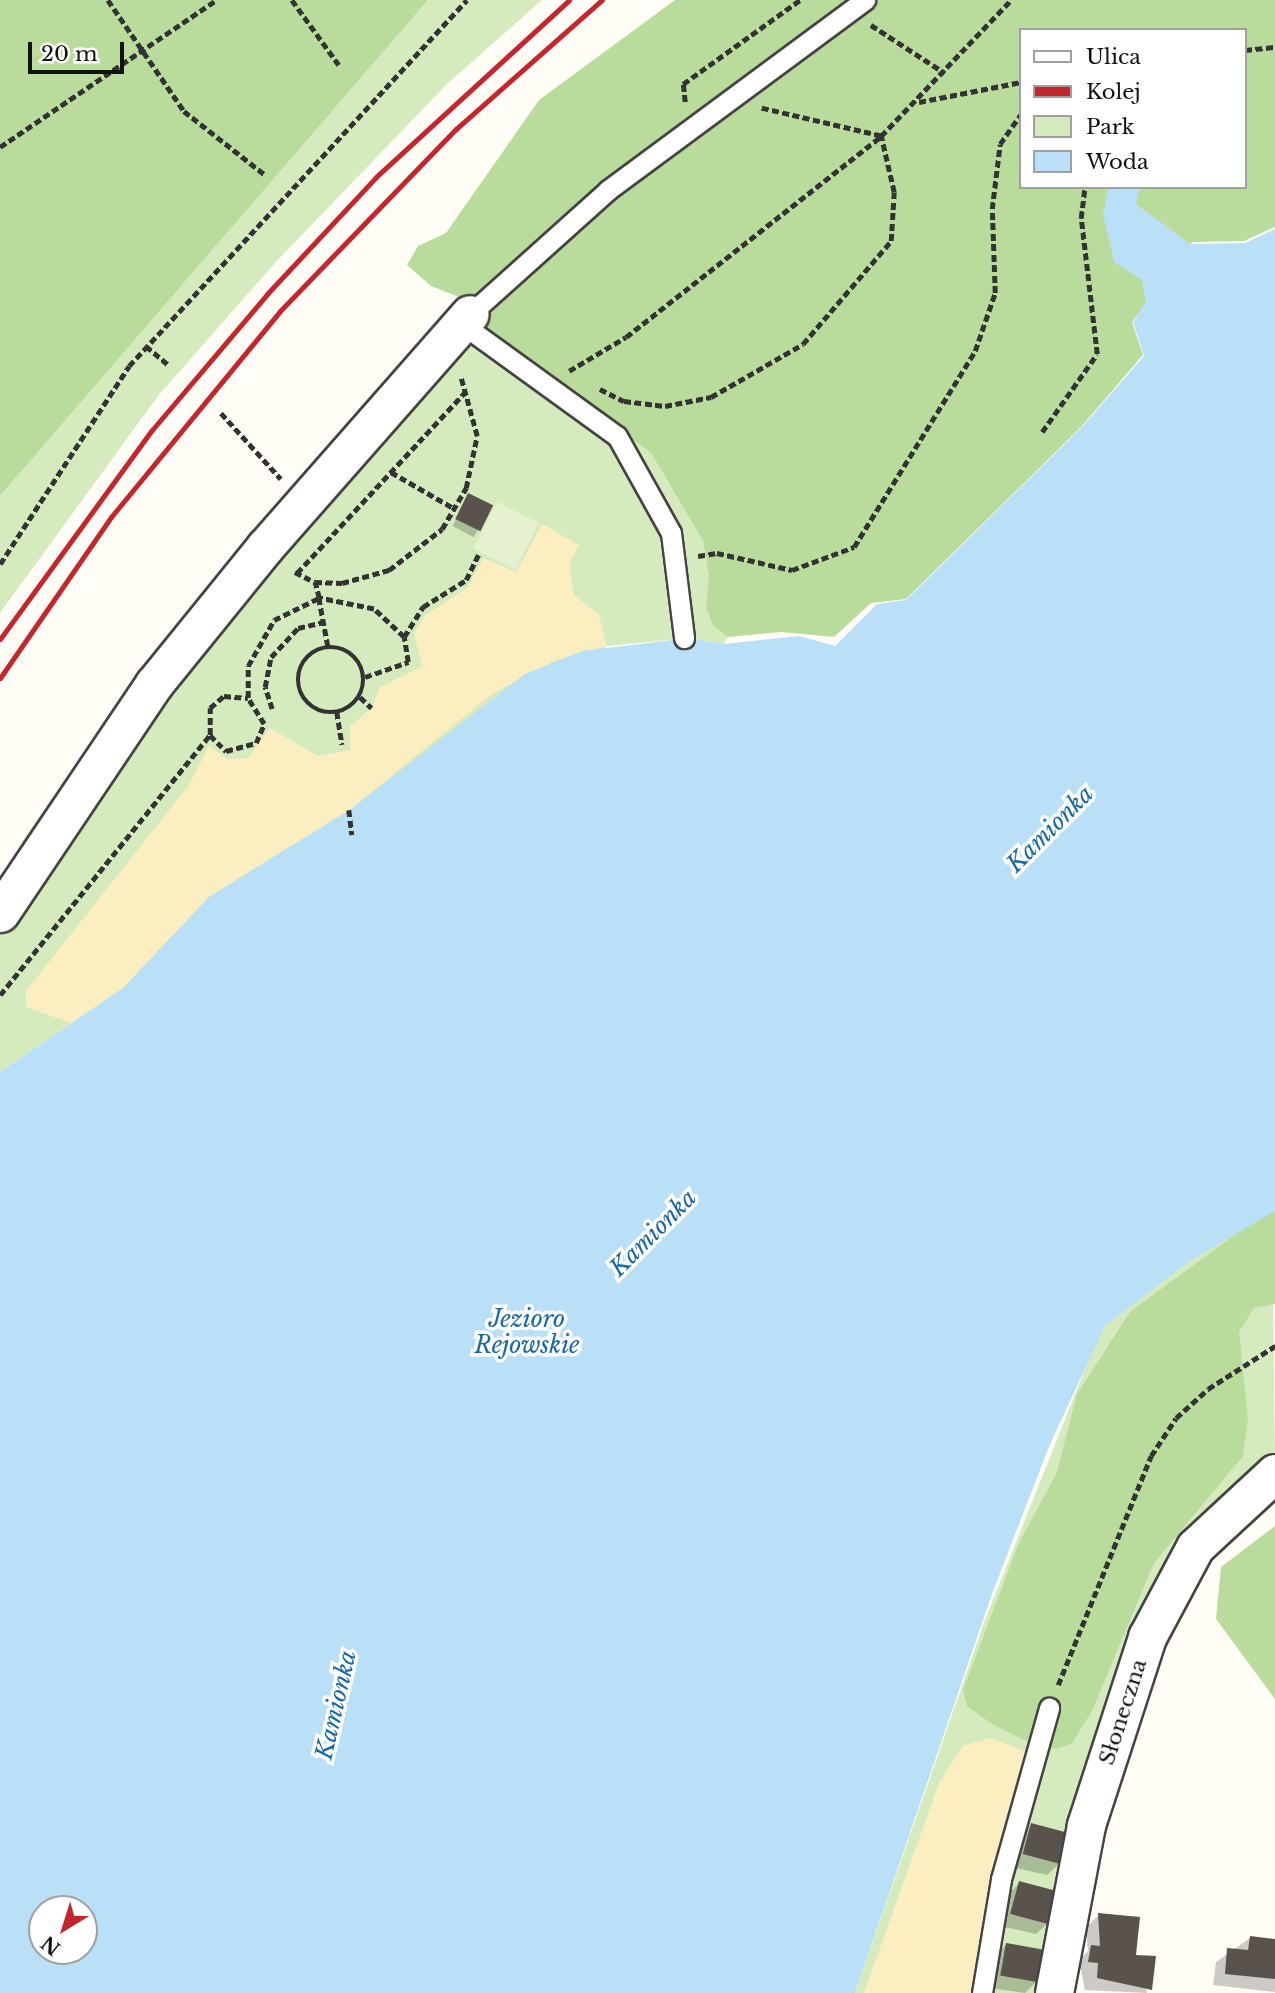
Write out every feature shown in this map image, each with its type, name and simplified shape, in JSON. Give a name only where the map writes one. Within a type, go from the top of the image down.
[{"type":"street","points":[[0,913],[154,684],[265,547],[466,319]]},
{"type":"street","name":"Słoneczna","points":[[1054,1993],[1086,1825],[1147,1637],[1195,1547],[1275,1473]]},
{"type":"lane","points":[[684,638],[671,533],[617,436],[466,319],[608,190],[857,6]]},
{"type":"lane","points":[[982,1993],[1001,1879],[1049,1709]]},
{"type":"path","points":[[108,0],[184,111],[264,174]]},
{"type":"path","points":[[0,147],[216,0]]},
{"type":"path","points":[[292,0],[339,65]]},
{"type":"path","points":[[0,564],[146,346],[467,0]]},
{"type":"path","points":[[559,374],[626,337],[881,136],[918,103],[1011,0]]},
{"type":"path","points":[[857,6],[945,73]]},
{"type":"path","points":[[1247,50],[1275,47]]},
{"type":"path","points":[[918,103],[1020,82]]},
{"type":"path","points":[[729,101],[881,136]]},
{"type":"path","points":[[717,553],[792,570],[854,547],[975,351],[995,293],[992,209],[1000,144],[1020,115]]},
{"type":"path","points":[[589,384],[624,401],[666,406],[711,397],[803,344],[891,241],[894,192],[881,136]]},
{"type":"path","points":[[1042,432],[1097,354],[1081,218],[1086,189]]},
{"type":"path","points":[[146,346],[169,365]]},
{"type":"path","points":[[566,372],[578,378]]},
{"type":"path","points":[[464,393],[471,398],[477,436],[455,509],[442,529],[390,570],[342,583],[315,582],[297,573],[464,393]]},
{"type":"path","points":[[221,413],[287,484]]},
{"type":"path","points":[[391,472],[455,509]]},
{"type":"path","points":[[404,638],[423,607],[466,580],[479,552]]},
{"type":"path","points":[[315,582],[328,646]]},
{"type":"path","points":[[248,698],[256,643],[285,610],[318,597],[374,609],[404,638],[408,662],[365,677]]},
{"type":"path","points":[[272,709],[265,687],[271,657],[298,628],[323,622]]},
{"type":"path","points":[[328,646],[351,653],[365,677],[360,697],[337,712],[310,705],[299,685],[303,661],[328,646]]},
{"type":"path","points":[[234,693],[248,698],[264,724],[256,743],[226,751],[210,735],[207,720],[216,702],[234,693]]},
{"type":"path","points":[[360,697],[372,708]]},
{"type":"path","points":[[337,712],[342,745]]},
{"type":"path","points":[[0,995],[210,735]]},
{"type":"path","points":[[349,810],[352,835]]},
{"type":"path","points":[[1049,1709],[1151,1456],[1176,1418],[1208,1389],[1275,1346]]},
{"type":"green space","points":[[0,0],[428,0],[0,496]]},
{"type":"green space","points":[[428,0],[542,0],[446,85],[274,264],[158,396],[0,613],[0,496]]},
{"type":"green space","points":[[675,0],[1275,0],[1275,227],[1244,241],[1192,242],[1132,322],[1143,355],[1081,427],[906,599],[871,603],[834,637],[781,632],[728,637],[713,625],[706,608],[709,576],[703,541],[651,453],[472,322],[474,303],[431,286],[407,265],[418,246],[446,233],[539,100]]},
{"type":"green space","points":[[449,311],[0,892],[0,880],[25,837],[189,608]]},
{"type":"green space","points":[[472,322],[651,453],[703,541],[710,576],[706,608],[728,637],[724,644],[689,638],[607,646],[402,771],[123,988],[0,1072],[0,931],[119,744]]},
{"type":"green space","points":[[497,502],[539,523],[515,570],[473,548]]},
{"type":"green space","points":[[1275,1205],[1275,1304],[1254,1308],[1239,1332],[1248,1419],[1243,1456],[1154,1563],[1092,1711],[1072,1743],[1056,1749],[1032,1744],[992,1724],[967,1706],[963,1690],[1018,1545],[1057,1472],[1077,1394],[1130,1312]]},
{"type":"green space","points":[[1272,1207],[1275,1455],[1246,1476],[1140,1611],[1103,1710],[1042,1993],[855,1993],[985,1620],[1101,1329],[1184,1263]]},
{"type":"green space","points":[[1275,1526],[1275,1699],[1216,1619],[1221,1567]]},
{"type":"sand","points":[[542,524],[579,545],[569,564],[574,595],[599,615],[607,646],[554,661],[492,694],[351,809],[209,897],[123,988],[71,1023],[26,1007],[26,991],[189,785],[209,746],[227,759],[248,758],[270,728],[318,756],[350,750],[350,726],[372,708],[379,688],[422,666],[414,633],[425,615],[468,587],[483,558],[516,572]]},
{"type":"sand","points":[[990,1738],[1029,1753],[975,1993],[864,1993],[939,1783],[963,1746]]},
{"type":"water","name":"Jezioro Rejowskie","points":[[1109,189],[1140,189],[1136,204],[1190,244],[1245,243],[1275,229],[1275,1211],[1187,1263],[1105,1326],[1050,1444],[992,1594],[855,1993],[0,1993],[0,1072],[123,988],[209,897],[351,809],[525,674],[582,651],[689,638],[724,644],[799,636],[835,646],[877,604],[906,600],[1082,427],[1144,356],[1133,322],[1146,302],[1142,280],[1114,262],[1103,214]]},
{"type":"building","points":[[468,493],[493,505],[480,531],[455,519]]},
{"type":"building","points":[[1031,1823],[1069,1833],[1060,1864],[1023,1854]]},
{"type":"building","points":[[1019,1881],[1057,1891],[1048,1924],[1010,1914]]},
{"type":"building","points":[[1098,1913],[1140,1917],[1136,1955],[1156,1956],[1152,1990],[1097,1978],[1098,1963],[1088,1962],[1091,1945],[1100,1946]]},
{"type":"building","points":[[1250,1936],[1275,1939],[1275,1979],[1225,1974],[1227,1948],[1248,1950]]},
{"type":"building","points":[[1006,1943],[1045,1950],[1040,1982],[1000,1975]]},
{"type":"railway","points":[[0,639],[152,430],[268,293],[376,177],[569,0]]},
{"type":"railway","points":[[0,678],[111,517],[280,311],[456,129],[602,0]]},
{"type":"water label","name":"Kamionka","points":[[1050,829]]},
{"type":"water label","name":"Kamionka","points":[[653,1233]]},
{"type":"water label","name":"Kamionka","points":[[336,1705]]}]
